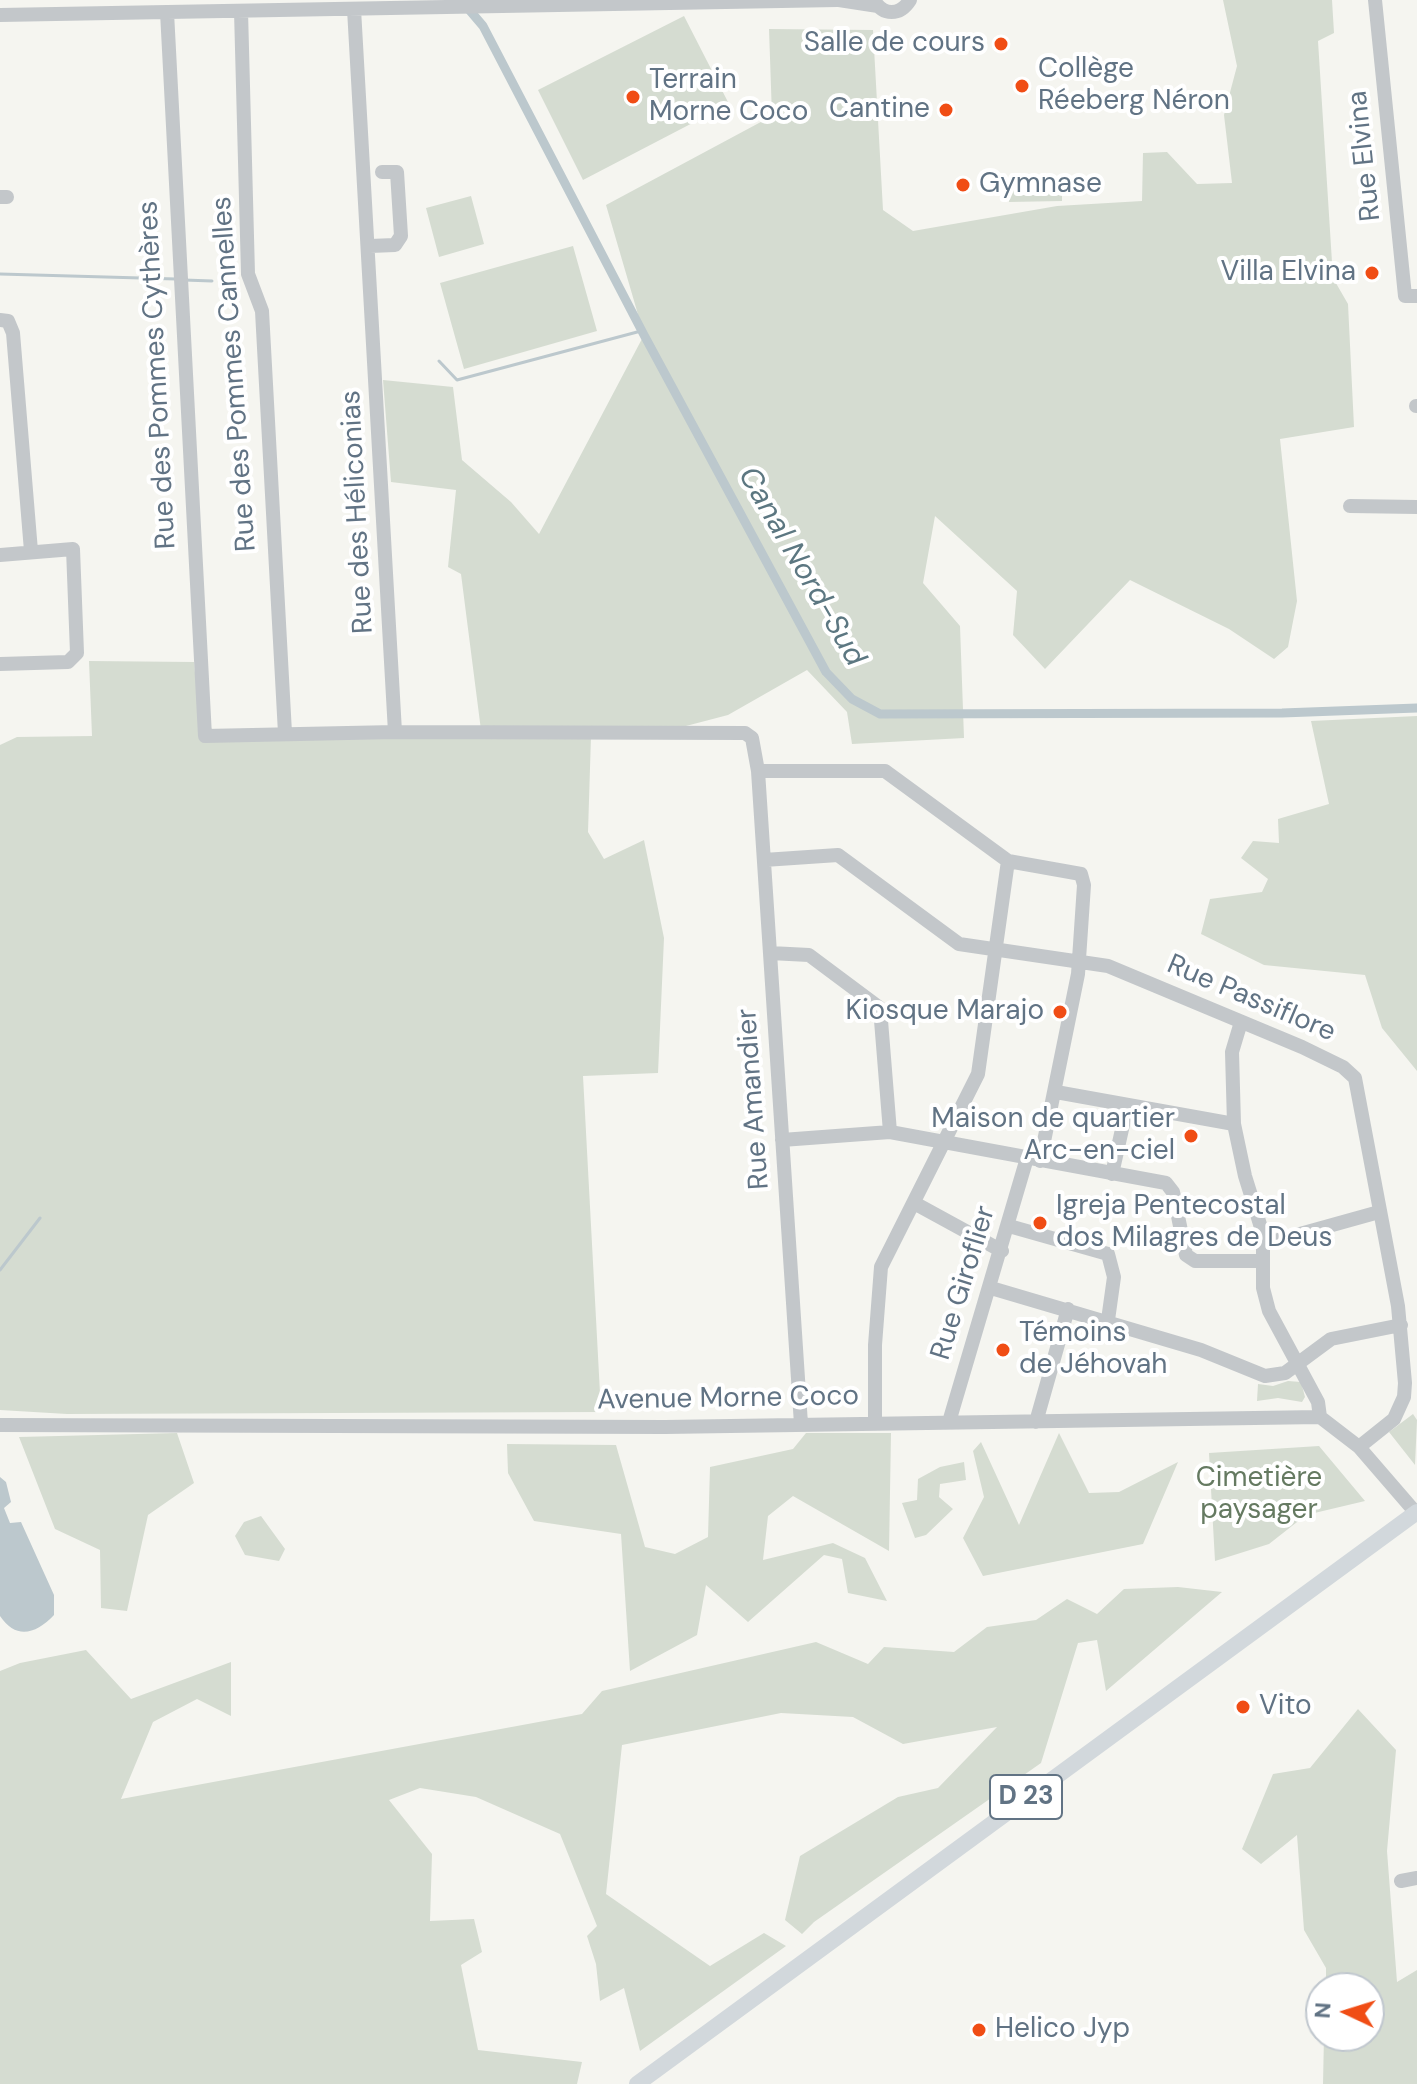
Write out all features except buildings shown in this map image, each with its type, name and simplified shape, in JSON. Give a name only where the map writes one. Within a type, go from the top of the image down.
[{"type":"main road","name":"D 23","points":[[637,2084],[1417,1512]]},
{"type":"street","points":[[0,15],[347,6],[469,7],[510,3],[838,0],[876,3],[893,13],[910,1]]},
{"type":"street","name":"Rue Elvina","points":[[1375,0],[1405,296],[1417,296]]},
{"type":"street","name":"Rue des Héliconias","points":[[347,6],[370,246],[395,732]]},
{"type":"street","name":"Rue des Pommes Cannelles","points":[[241,11],[251,282],[262,311],[285,733]]},
{"type":"street","name":"Rue des Pommes Cythères","points":[[167,12],[205,736]]},
{"type":"street","points":[[370,246],[395,245],[401,236],[397,172],[382,172]]},
{"type":"street","points":[[0,320],[8,321],[13,333],[31,551]]},
{"type":"street","points":[[1350,506],[1417,507]]},
{"type":"street","points":[[0,555],[73,549],[77,653],[68,662],[0,664]]},
{"type":"street","name":"Rue Amandier","points":[[205,736],[395,732],[745,733],[756,746],[801,1424]]},
{"type":"street","points":[[758,771],[885,771],[1008,861],[978,1074],[916,1204],[881,1267],[875,1345],[875,1424]]},
{"type":"street","name":"Rue Passiflore","points":[[764,860],[838,855],[959,944],[1108,966],[1343,1067],[1355,1078],[1405,1355],[1404,1397],[1394,1419],[1359,1447]]},
{"type":"street","name":"Rue Giroflier","points":[[949,1422],[1009,1226],[1056,1092],[1079,963],[1084,885],[1081,874],[1008,861]]},
{"type":"street","points":[[770,953],[809,955],[880,1008],[890,1132]]},
{"type":"street","points":[[1241,1022],[1232,1052],[1234,1124],[1264,1244],[1263,1288],[1269,1311],[1318,1402],[1320,1417],[1359,1447],[1417,1512]]},
{"type":"street","points":[[1056,1092],[1234,1124]]},
{"type":"street","points":[[1112,1174],[1127,1107]]},
{"type":"street","points":[[782,1140],[890,1132],[1166,1183],[1173,1192],[1186,1255],[1195,1261],[1263,1261]]},
{"type":"street","points":[[916,1204],[1002,1251]]},
{"type":"street","points":[[1264,1244],[1379,1212]]},
{"type":"street","points":[[1009,1226],[1108,1254],[1114,1277],[1108,1320]]},
{"type":"street","points":[[991,1288],[1108,1320],[1201,1350],[1265,1376],[1285,1373],[1331,1339],[1401,1325]]},
{"type":"street","points":[[1036,1422],[1068,1309]]},
{"type":"street","name":"Avenue Morne Coco","points":[[0,1425],[875,1424],[1320,1417]]},
{"type":"street","points":[[1401,1881],[1417,1878]]},
{"type":"green space","points":[[1223,0],[1332,0],[1334,33],[1318,41],[1333,278],[1348,304],[1354,427],[1280,439],[1297,601],[1288,647],[1274,659],[1229,629],[1130,580],[1045,669],[1013,635],[1017,591],[935,516],[923,583],[960,626],[964,738],[852,744],[847,712],[807,670],[728,715],[663,732],[591,736],[588,832],[604,859],[644,840],[664,938],[658,1073],[583,1076],[601,1412],[67,1414],[0,1410],[0,745],[17,737],[92,736],[89,661],[194,662],[201,736],[482,738],[461,574],[448,567],[456,490],[391,482],[383,380],[453,387],[462,460],[511,502],[539,534],[644,335],[606,205],[772,116],[769,29],[873,30],[883,210],[913,231],[1057,206],[1142,201],[1143,153],[1167,152],[1197,184],[1232,183],[1224,115],[1237,66]]},
{"type":"green space","name":"Terrain Morne Coco","points":[[684,16],[729,104],[583,180],[538,90]]},
{"type":"green space","points":[[1009,176],[1062,176],[1062,201],[1009,202]]},
{"type":"green space","points":[[471,196],[484,244],[439,257],[426,208]]},
{"type":"green space","points":[[573,246],[597,331],[464,369],[440,283]]},
{"type":"green space","points":[[1417,716],[1417,1071],[1382,1028],[1365,975],[1264,965],[1201,934],[1210,899],[1262,892],[1268,879],[1241,858],[1253,841],[1279,843],[1278,819],[1329,804],[1311,721]]},
{"type":"green space","points":[[1288,1381],[1301,1382],[1305,1397],[1302,1402],[1278,1398],[1257,1401],[1258,1384],[1273,1386]]},
{"type":"green space","points":[[1413,1414],[1417,1420],[1415,1465],[1389,1432]]},
{"type":"green space","points":[[177,1433],[194,1483],[148,1515],[127,1611],[101,1608],[100,1550],[55,1529],[19,1437]]},
{"type":"green space","points":[[806,1433],[891,1433],[889,1551],[793,1496],[768,1516],[763,1560],[833,1543],[865,1558],[887,1601],[848,1593],[842,1559],[824,1555],[748,1622],[706,1585],[697,1635],[630,1671],[621,1534],[534,1521],[508,1473],[507,1444],[616,1445],[645,1547],[675,1554],[708,1537],[710,1467],[793,1449]]},
{"type":"green space","points":[[1059,1433],[1089,1493],[1119,1492],[1178,1462],[1143,1544],[983,1576],[963,1538],[984,1497],[973,1451],[981,1442],[1019,1525]]},
{"type":"green space","name":"Cimetière paysager","points":[[1319,1446],[1365,1501],[1306,1515],[1269,1544],[1215,1561],[1209,1453]]},
{"type":"green space","points":[[964,1462],[966,1480],[940,1484],[939,1497],[953,1509],[926,1535],[915,1538],[902,1503],[917,1500],[918,1479],[940,1467]]},
{"type":"green space","points":[[261,1516],[285,1549],[279,1561],[245,1555],[235,1536],[244,1522]]},
{"type":"green space","points":[[1178,1587],[1222,1592],[1106,1691],[1097,1640],[1078,1643],[1041,1763],[814,1922],[802,1934],[785,1920],[800,1856],[898,1797],[938,1788],[997,1727],[903,1744],[853,1717],[781,1713],[622,1745],[606,1894],[710,1966],[764,1933],[786,1946],[640,2051],[624,1988],[600,2001],[596,1964],[587,1936],[597,1926],[560,1834],[476,1797],[420,1788],[389,1800],[432,1854],[430,1921],[474,1919],[482,1952],[461,1965],[478,2050],[582,2062],[577,2084],[0,2084],[0,1671],[20,1663],[86,1650],[131,1699],[231,1662],[231,1716],[197,1699],[153,1722],[121,1799],[582,1714],[602,1691],[816,1642],[868,1664],[884,1647],[954,1652],[987,1627],[1036,1620],[1067,1599],[1097,1614],[1124,1589]]},
{"type":"green space","points":[[1358,1709],[1396,1750],[1387,1851],[1397,1982],[1417,1970],[1417,2084],[1323,2084],[1324,2052],[1385,2052],[1385,1972],[1326,1972],[1304,1930],[1297,1835],[1261,1864],[1242,1849],[1273,1774],[1310,1768]]},
{"type":"shaded area","points":[[0,1477],[6,1482],[11,1502],[4,1508],[10,1523],[21,1522],[54,1595],[54,1615],[40,1627],[26,1632],[13,1629],[0,1616]]},
{"type":"waterway","name":"Canal Nord-Sud","points":[[466,6],[483,26],[644,335],[826,672],[852,699],[880,714],[1282,713],[1417,708]]},
{"type":"waterway","points":[[0,274],[176,279]]},
{"type":"waterway","points":[[184,280],[212,281]]},
{"type":"waterway","points":[[439,361],[457,380],[641,331]]},
{"type":"waterway","points":[[0,1270],[40,1218]]},
{"type":"place","name":"Salle de cours","points":[[1001,44]]},
{"type":"place","name":"Collège Réeberg Néron","points":[[1022,86]]},
{"type":"place","name":"Terrain Morne Coco","points":[[633,97]]},
{"type":"place","name":"Cantine","points":[[946,110]]},
{"type":"place","name":"Gymnase","points":[[963,185]]},
{"type":"place","name":"Villa Elvina","points":[[1372,273]]},
{"type":"place","name":"Kiosque Marajo","points":[[1060,1012]]},
{"type":"place","name":"Maison de quartier Arc-en-ciel","points":[[1191,1136]]},
{"type":"place","name":"Igreja Pentecostal dos Milagres de Deus","points":[[1040,1223]]},
{"type":"place","name":"Témoins de Jéhovah","points":[[1003,1350]]},
{"type":"place","name":"Vito","points":[[1243,1707]]},
{"type":"place","name":"Helico Jyp","points":[[979,2030]]}]
